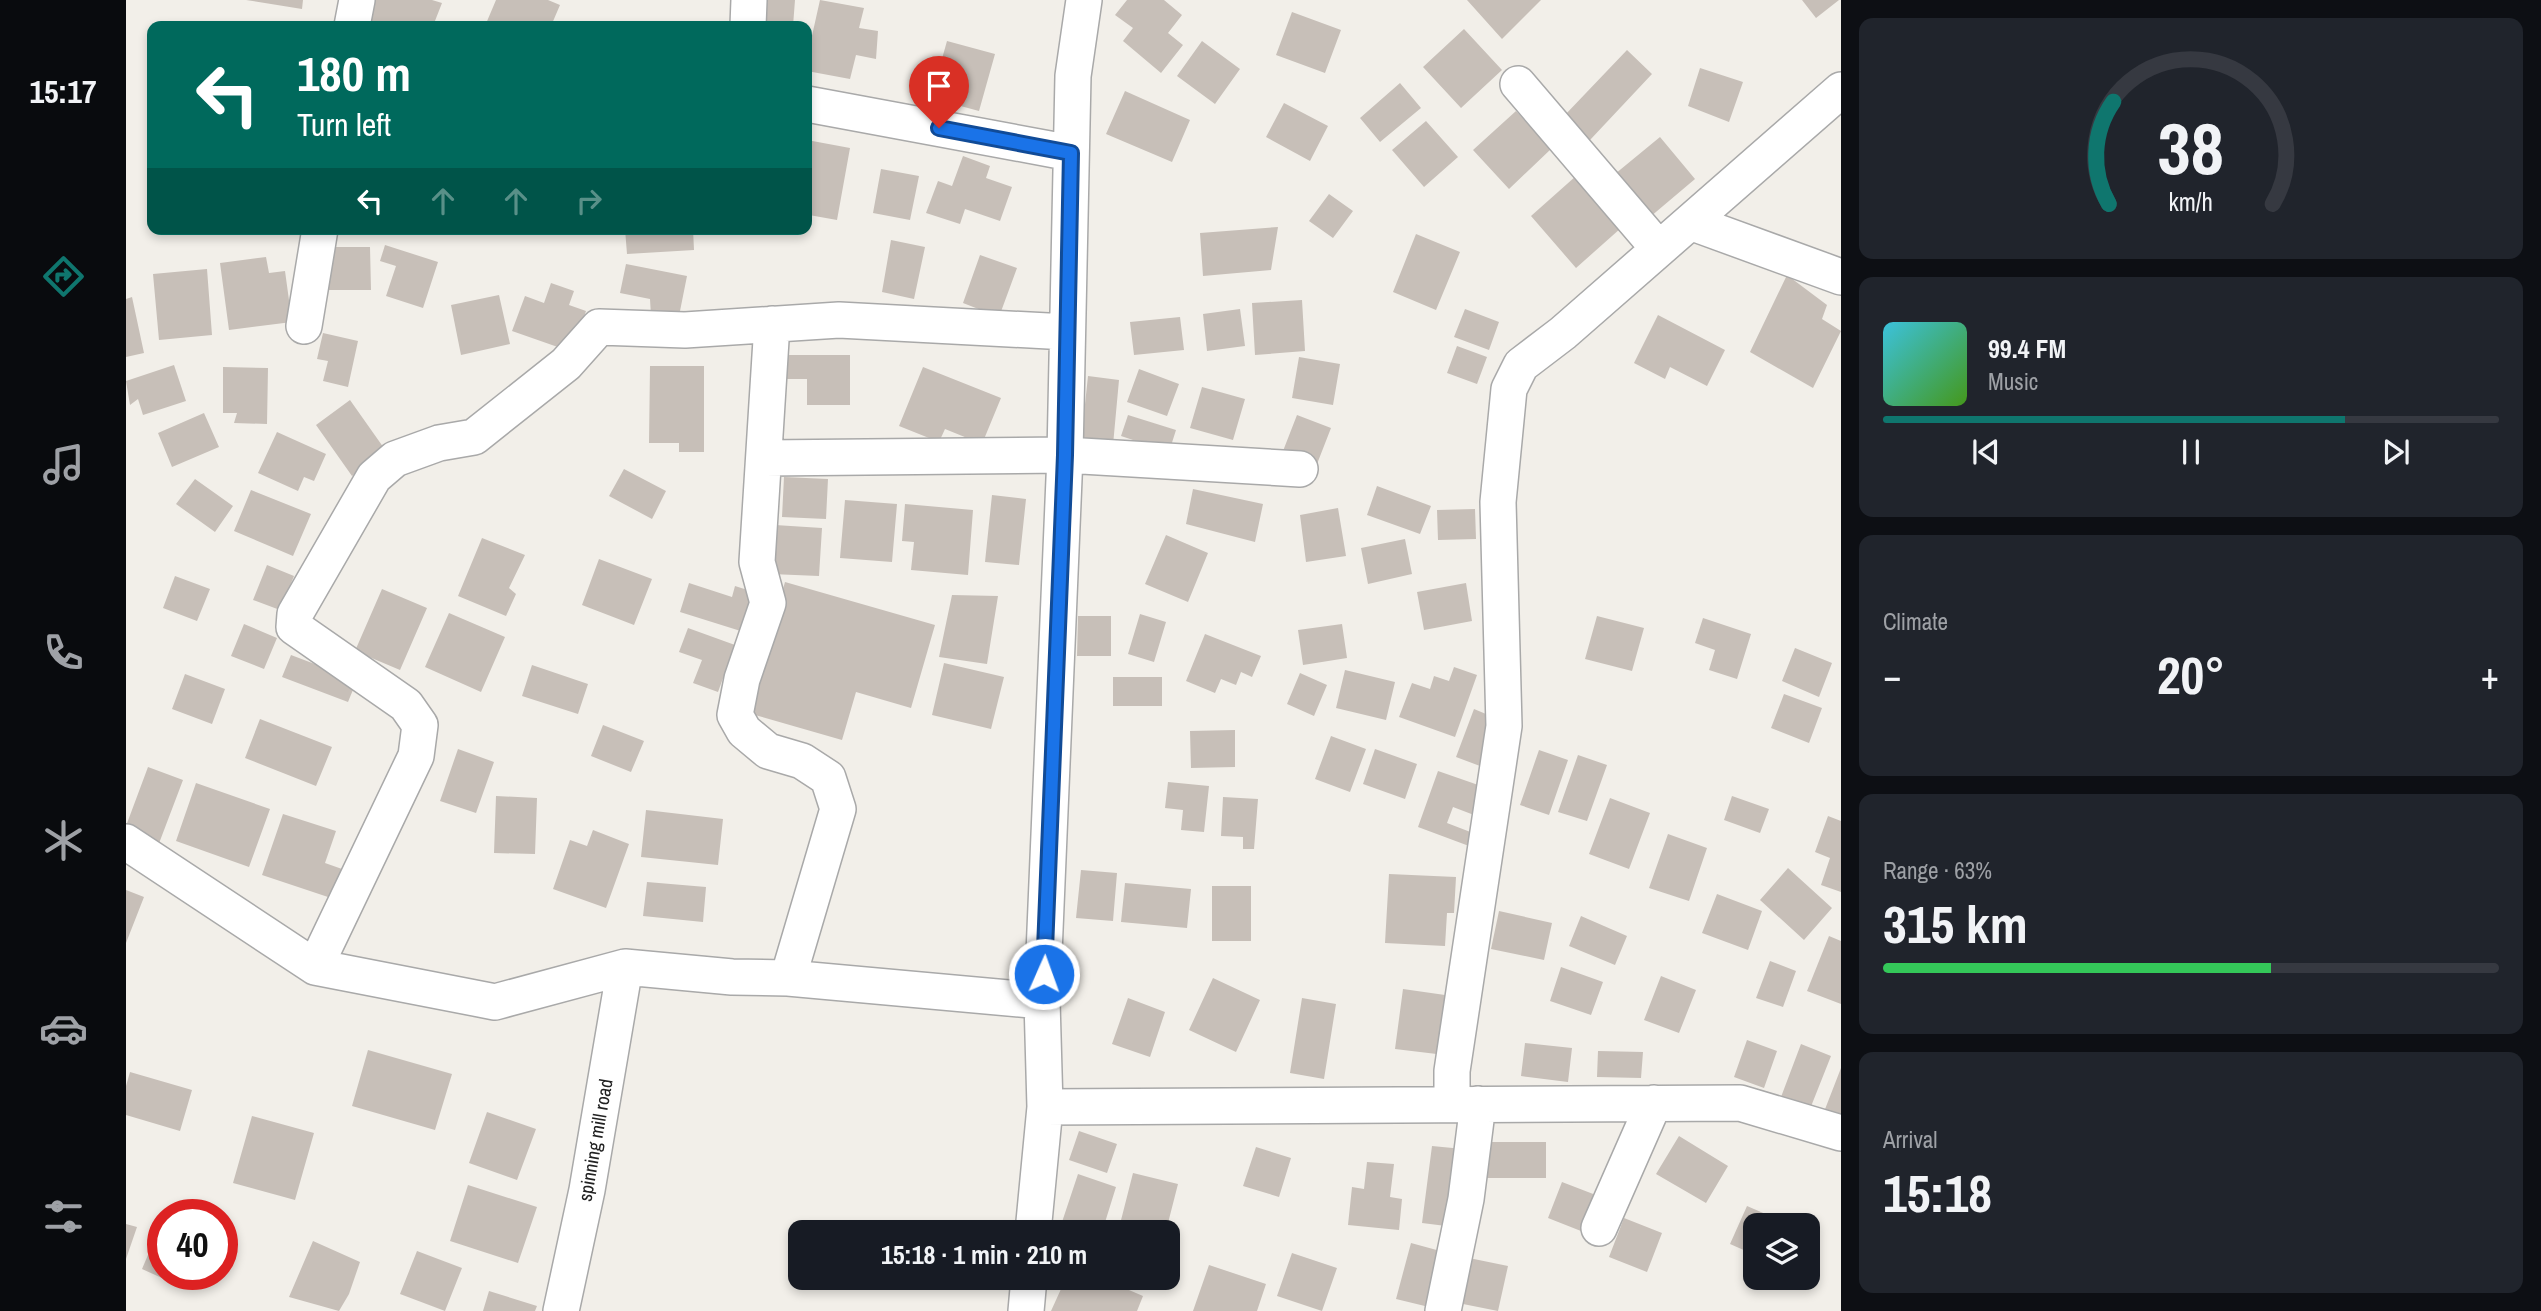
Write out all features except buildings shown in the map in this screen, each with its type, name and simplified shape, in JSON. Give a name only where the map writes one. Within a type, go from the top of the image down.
[{"type":"street","points":[[353,21],[357,0]]},
{"type":"street","points":[[748,21],[749,0]]},
{"type":"street","points":[[1034,1220],[1045,1107],[1042,1001],[1065,455],[1073,76],[1084,0]]},
{"type":"street","points":[[1518,84],[1659,249]]},
{"type":"street","points":[[1443,1311],[1466,1199],[1465,1104],[1452,1071],[1504,726],[1498,502],[1509,390],[1521,365],[1841,90]]},
{"type":"street","points":[[812,105],[1071,153]]},
{"type":"street","points":[[1690,222],[1841,277]]},
{"type":"street","points":[[304,326],[319,235]]},
{"type":"street","points":[[314,967],[416,756],[420,725],[406,705],[294,627],[295,614],[374,477],[395,459],[439,443],[474,437],[566,364],[599,327],[685,330],[839,320],[1067,332]]},
{"type":"street","points":[[772,324],[757,562],[768,603],[741,679],[736,715],[744,731],[768,751],[802,761],[828,778],[838,809],[788,978]]},
{"type":"street","points":[[765,458],[1065,455],[1300,469]]},
{"type":"street","points":[[126,842],[314,967],[495,1002],[625,967],[732,977],[788,978],[1042,1001]]},
{"type":"street","name":"spinning mill road","points":[[561,1311],[587,1190],[625,967]]},
{"type":"street","points":[[1599,1227],[1654,1103]]},
{"type":"street","points":[[1045,1107],[1740,1103],[1841,1133]]},
{"type":"street","points":[[1026,1311],[1028,1290]]},
{"type":"route","points":[[939,128],[1071,153],[1065,455],[1044,974]]}]
